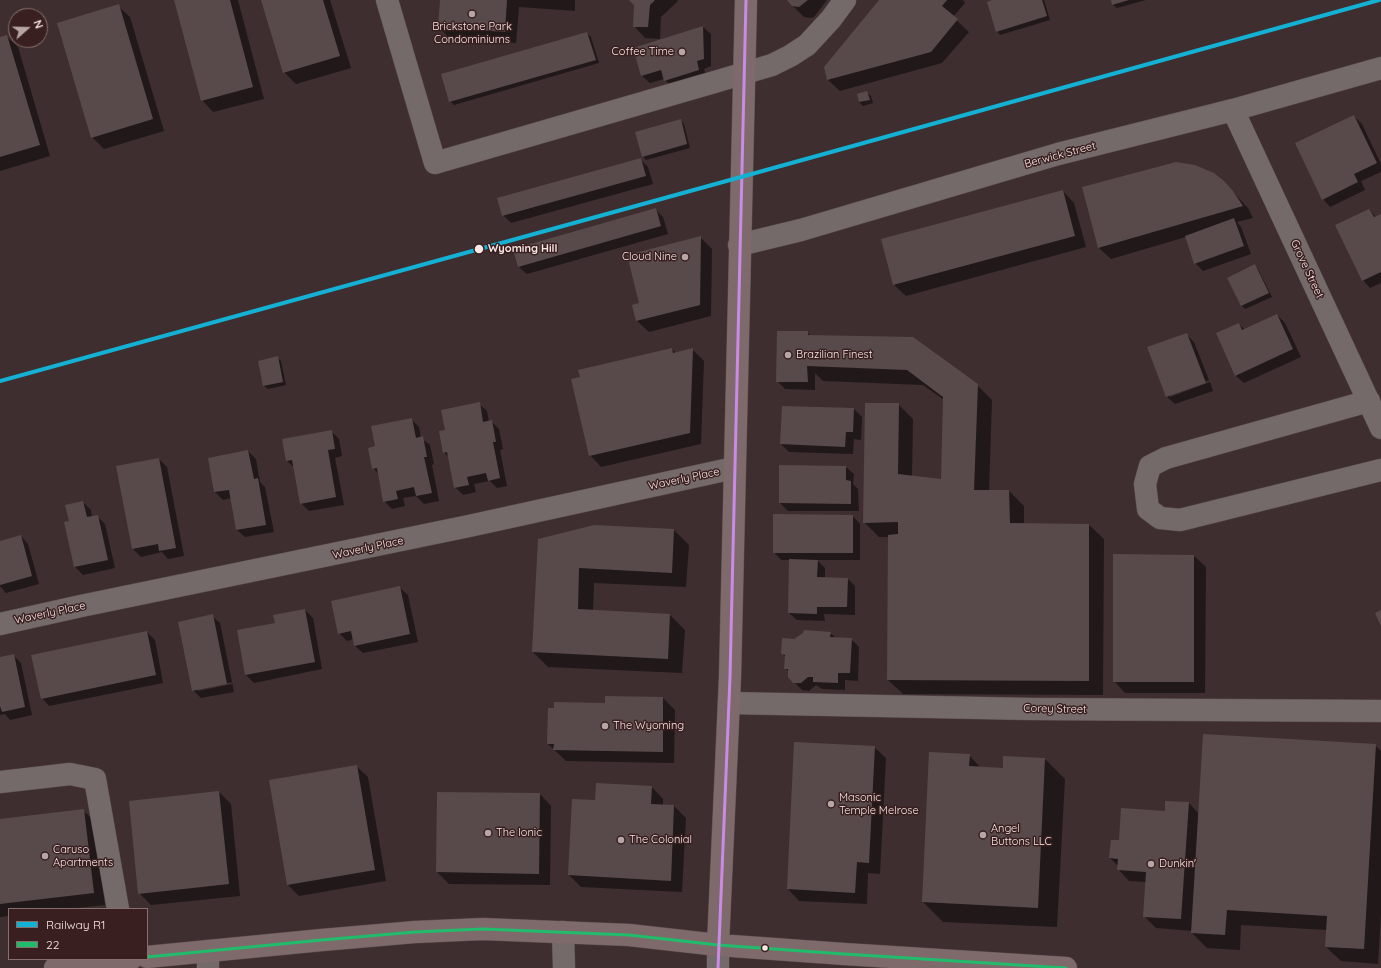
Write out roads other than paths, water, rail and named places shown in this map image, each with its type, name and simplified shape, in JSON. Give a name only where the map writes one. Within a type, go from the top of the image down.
[{"type":"main road","points":[[718,945],[729,703],[746,0]]},
{"type":"main road","points":[[148,957],[208,960],[322,940],[415,932],[483,929],[629,935],[718,945],[1000,966],[1066,968]]},
{"type":"main road","points":[[55,968],[117,960]]},
{"type":"street","points":[[387,0],[434,163],[744,74],[772,64],[802,49],[819,33],[845,0]]},
{"type":"street","name":"Berwick Street","points":[[739,246],[801,230],[1058,154],[1233,110],[1381,68]]},
{"type":"street","name":"Grove Street","points":[[1233,110],[1381,428]]},
{"type":"street","points":[[1369,401],[1166,458],[1150,466],[1145,484],[1148,509],[1160,518],[1180,520],[1381,470]]},
{"type":"street","name":"Waverly Place","points":[[0,624],[477,524],[734,468]]},
{"type":"street","name":"Corey Street","points":[[729,703],[1039,709],[1381,711]]},
{"type":"street","points":[[0,782],[70,774],[94,778],[118,908]]},
{"type":"street","points":[[563,932],[564,968]]},
{"type":"street","points":[[718,945],[718,968]]},
{"type":"rail line","name":"R1","points":[[0,381],[1379,0]]},
{"type":"place","name":"Brickstone Park Condominiums","points":[[472,14]]},
{"type":"place","name":"Coffee Time","points":[[682,52]]},
{"type":"place","name":"Wyoming Hill","points":[[479,249]]},
{"type":"place","name":"Cloud Nine","points":[[685,257]]},
{"type":"place","name":"Brazilian Finest","points":[[788,355]]},
{"type":"place","name":"The Wyoming","points":[[605,726]]},
{"type":"place","name":"Masonic Temple Melrose","points":[[831,804]]},
{"type":"place","name":"The Ionic","points":[[488,833]]},
{"type":"place","name":"Angel Buttons LLC","points":[[983,835]]},
{"type":"place","name":"The Colonial","points":[[621,840]]},
{"type":"place","name":"Caruso Apartments","points":[[45,856]]},
{"type":"place","name":"Dunkin'","points":[[1151,864]]}]
